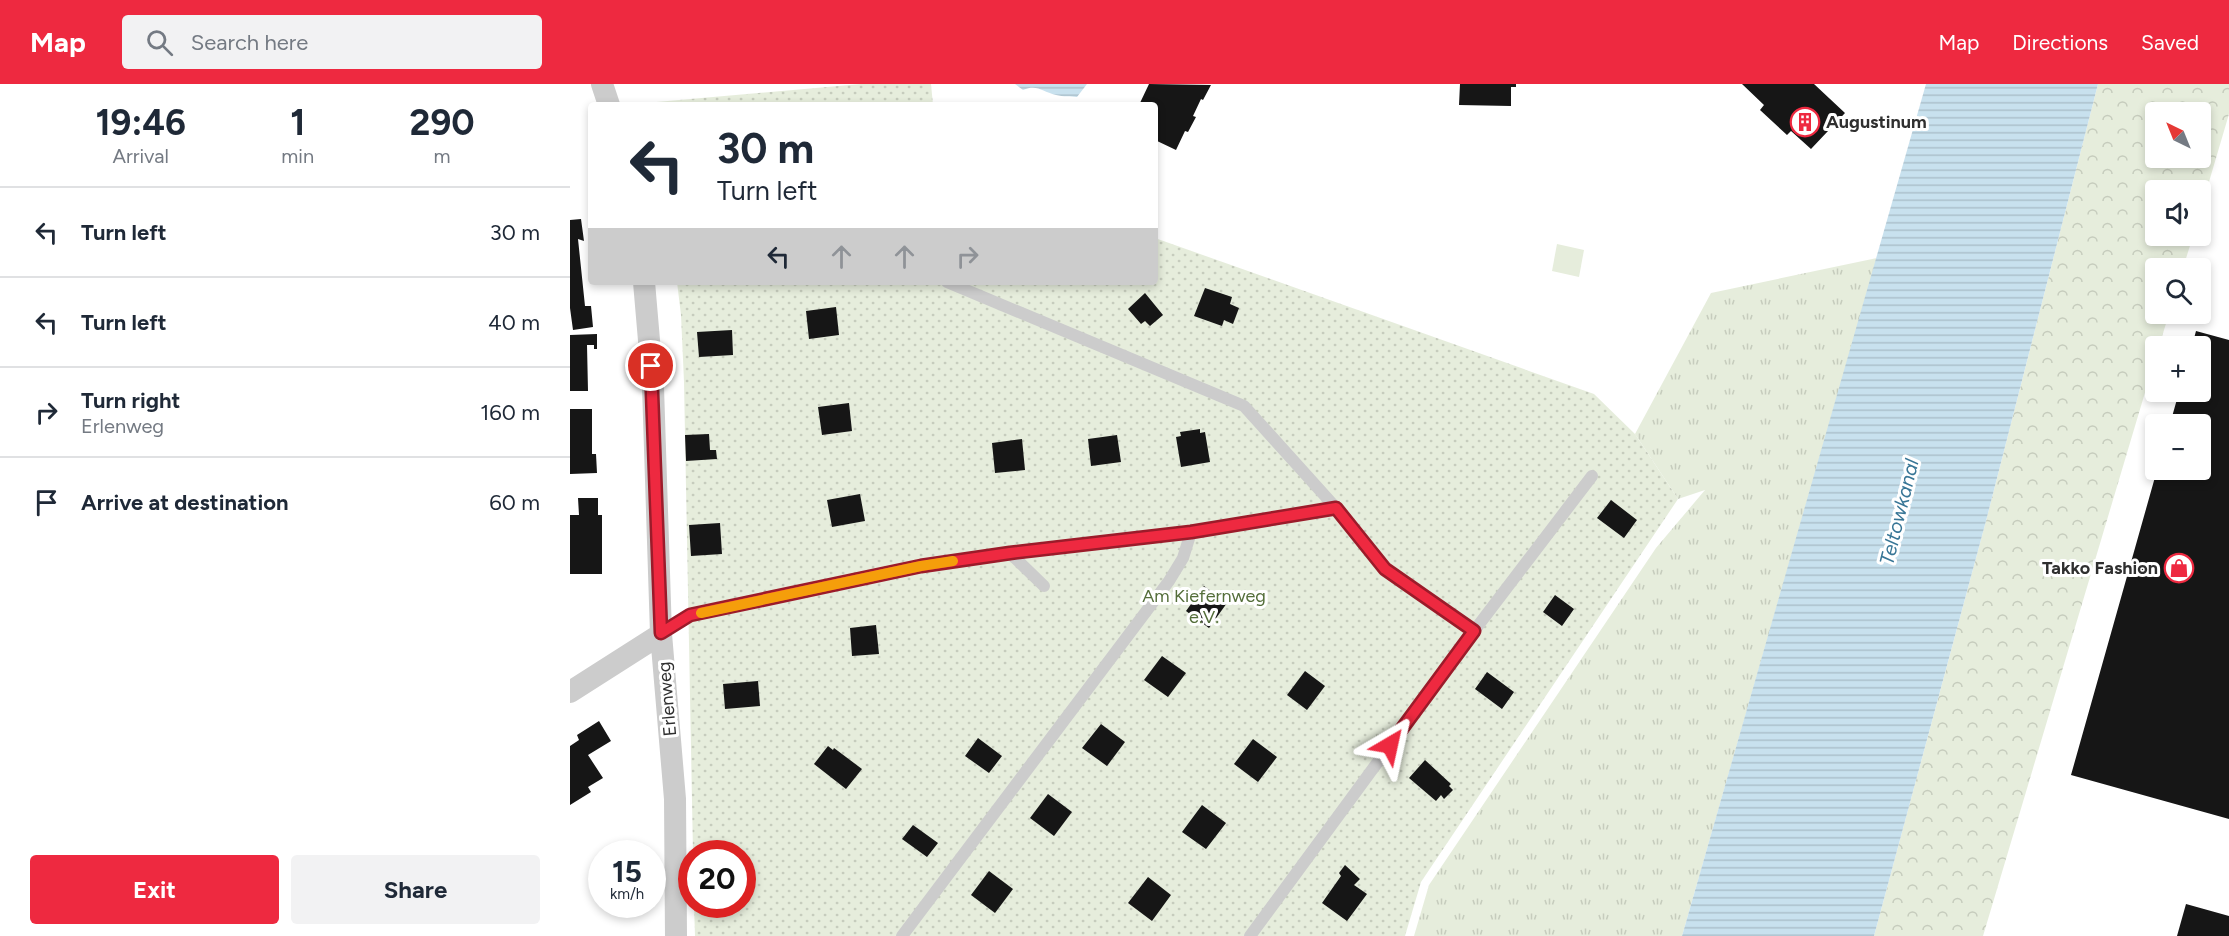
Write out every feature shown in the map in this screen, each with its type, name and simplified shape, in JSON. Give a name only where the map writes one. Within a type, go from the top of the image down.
[{"type":"street","points":[[602,84],[608,102]]},
{"type":"street","name":"Erlenweg","points":[[644,285],[653,387],[661,633],[675,799],[676,936]]},
{"type":"street","points":[[570,692],[661,633]]},
{"type":"lane","points":[[954,285],[1244,406],[1336,508],[1385,569],[1474,631]]},
{"type":"lane","points":[[1250,936],[1474,631],[1592,476]]},
{"type":"lane","points":[[661,633],[690,615],[921,566],[1191,532],[1336,508]]},
{"type":"lane","points":[[902,936],[1183,558],[1191,532]]},
{"type":"lane","points":[[1010,553],[1044,586]]},
{"type":"green space","points":[[861,84],[931,84],[933,102],[656,102]]},
{"type":"green space","points":[[2098,84],[2229,84],[2229,114],[2210,180],[2145,180],[2145,246],[2190,246],[2186,258],[2145,258],[2145,324],[2166,324],[2162,336],[2145,336],[2145,393],[1983,936],[1874,936],[1986,521]]},
{"type":"green space","name":"Am Kiefernweg e.V.","points":[[1158,239],[1594,394],[1635,434],[1678,499],[1421,882],[1405,936],[695,936],[694,918],[756,918],[756,840],[693,840],[684,382],[677,285],[1158,285]]},
{"type":"green space","points":[[1557,244],[1584,250],[1579,277],[1552,271]]},
{"type":"green space","points":[[1877,258],[1682,936],[1414,936],[1429,885],[1656,548],[1705,490],[1678,499],[1635,434],[1711,293]]},
{"type":"water","points":[[1015,84],[1087,84],[1077,97],[1059,96],[1036,88],[1023,90]]},
{"type":"water","name":"Teltowkanal","points":[[1926,84],[2098,84],[1986,521],[1874,936],[1682,936]]},
{"type":"building","points":[[1149,84],[1211,85],[1203,100],[1201,99],[1193,116],[1196,117],[1188,132],[1185,131],[1176,150],[1158,141],[1158,102],[1140,102]]},
{"type":"building","points":[[1460,84],[1516,84],[1516,87],[1511,87],[1511,106],[1459,105]]},
{"type":"building","name":"Augustinum","points":[[1742,84],[1814,84],[1845,113],[1811,149],[1791,131],[1787,135],[1760,110],[1764,105]]},
{"type":"building","points":[[581,219],[584,241],[578,239],[585,306],[591,306],[593,327],[573,330],[570,308],[570,220]]},
{"type":"building","points":[[1205,288],[1232,297],[1230,304],[1239,308],[1233,324],[1224,320],[1222,326],[1194,316]]},
{"type":"building","points":[[1145,293],[1163,315],[1150,326],[1145,321],[1141,324],[1128,309]]},
{"type":"building","points":[[836,307],[839,335],[809,339],[806,311]]},
{"type":"building","points":[[732,330],[733,355],[699,357],[697,332]]},
{"type":"building","points":[[2196,331],[2229,340],[2229,819],[2071,775],[2154,480],[2211,480],[2211,414],[2173,414],[2176,402],[2211,402],[2211,336],[2195,336]]},
{"type":"building","points":[[597,334],[597,349],[594,349],[594,345],[587,345],[588,391],[570,391],[570,335]]},
{"type":"building","points":[[849,403],[852,431],[822,435],[818,407]]},
{"type":"building","points":[[570,409],[592,409],[592,454],[596,454],[597,473],[570,474]]},
{"type":"building","points":[[1200,429],[1200,433],[1205,432],[1210,462],[1181,467],[1176,437],[1181,436],[1180,432]]},
{"type":"building","points":[[709,434],[710,450],[716,450],[717,459],[686,461],[685,435]]},
{"type":"building","points":[[1117,435],[1121,462],[1091,466],[1088,439]]},
{"type":"building","points":[[1022,439],[1025,470],[995,473],[992,443]]},
{"type":"building","points":[[860,494],[865,521],[832,527],[827,500]]},
{"type":"building","points":[[578,498],[598,498],[598,515],[602,515],[602,574],[570,574],[570,515],[579,515]]},
{"type":"building","points":[[1611,500],[1637,520],[1624,538],[1597,518]]},
{"type":"building","points":[[720,523],[722,554],[691,556],[689,525]]},
{"type":"building","points":[[1204,586],[1227,603],[1209,628],[1186,611]]},
{"type":"building","points":[[1555,595],[1574,609],[1562,626],[1543,612]]},
{"type":"building","points":[[876,625],[879,654],[852,656],[850,628]]},
{"type":"building","points":[[1162,656],[1186,673],[1168,697],[1144,680]]},
{"type":"building","points":[[1305,671],[1325,686],[1307,710],[1287,695]]},
{"type":"building","points":[[1487,672],[1514,692],[1502,709],[1475,689]]},
{"type":"building","points":[[758,681],[760,706],[725,709],[723,684]]},
{"type":"building","points":[[599,721],[611,741],[588,755],[603,778],[588,787],[591,792],[570,805],[570,746],[579,740],[577,735]]},
{"type":"building","points":[[1101,724],[1125,742],[1107,766],[1082,748]]},
{"type":"building","points":[[978,738],[1002,756],[989,773],[965,756]]},
{"type":"building","points":[[1253,739],[1277,757],[1258,782],[1234,764]]},
{"type":"building","points":[[828,746],[862,769],[846,789],[814,764]]},
{"type":"building","points":[[1425,760],[1451,784],[1449,786],[1453,790],[1444,799],[1441,795],[1436,801],[1409,778]]},
{"type":"building","points":[[1048,794],[1072,812],[1054,836],[1030,818]]},
{"type":"building","points":[[1202,805],[1226,823],[1206,849],[1182,832]]},
{"type":"building","points":[[913,825],[938,843],[927,857],[902,839]]},
{"type":"building","points":[[1345,865],[1360,879],[1354,885],[1367,894],[1347,921],[1322,903],[1341,876],[1339,873]]},
{"type":"building","points":[[989,871],[1013,889],[995,913],[971,895]]},
{"type":"building","points":[[1148,877],[1171,895],[1152,921],[1128,903]]},
{"type":"building","points":[[2186,904],[2229,916],[2229,936],[2177,936]]},
{"type":"slow traffic","points":[[701,613],[953,561]]},
{"type":"place","name":"Augustinum","points":[[1805,122]]},
{"type":"place","name":"Takko Fashion","points":[[2179,568]]},
{"type":"route","points":[[651,366],[661,633],[690,615],[921,566],[1191,532],[1336,508],[1385,569],[1474,631],[1390,745]]}]
